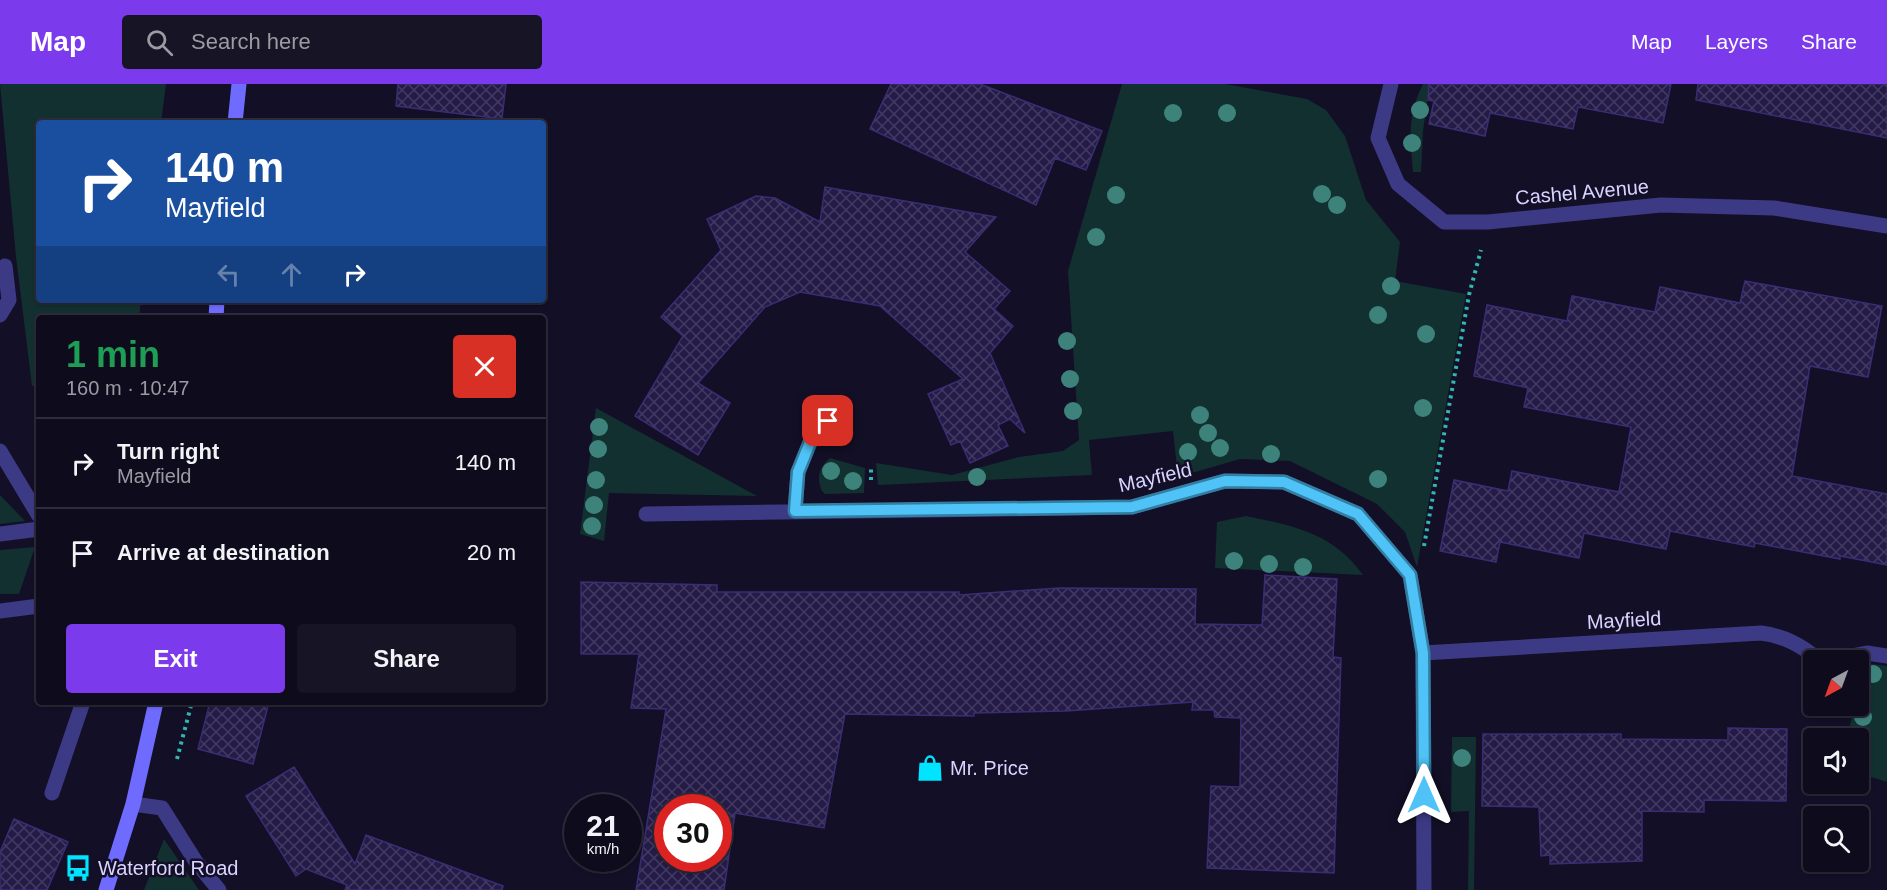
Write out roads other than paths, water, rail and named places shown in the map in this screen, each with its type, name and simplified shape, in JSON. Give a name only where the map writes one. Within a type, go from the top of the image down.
[{"type":"main road","points":[[235,120],[239,84]]},
{"type":"main road","points":[[106,890],[133,804],[155,705]]},
{"type":"street","name":"Cashel Avenue","points":[[1389,84],[1378,138],[1398,184],[1444,222],[1488,222],[1661,205],[1774,208],[1887,226]]},
{"type":"street","points":[[0,315],[9,300],[5,266]]},
{"type":"street","points":[[795,511],[798,472],[813,435],[828,421]]},
{"type":"street","points":[[0,451],[36,511]]},
{"type":"street","name":"Mayfield","points":[[646,514],[1132,507],[1225,481],[1284,482],[1358,514],[1410,575],[1423,653],[1424,890]]},
{"type":"street","points":[[0,534],[36,529]]},
{"type":"street","points":[[0,611],[36,607]]},
{"type":"street","name":"Mayfield","points":[[1423,653],[1761,633],[1775,635],[1807,650]]},
{"type":"street","points":[[1869,653],[1887,656]]},
{"type":"street","points":[[52,793],[82,705]]},
{"type":"street","points":[[133,804],[162,808],[196,862],[219,890]]},
{"type":"place","name":"Mr. Price","points":[[930,768]]},
{"type":"place","name":"Waterford Road","points":[[78,868]]}]
